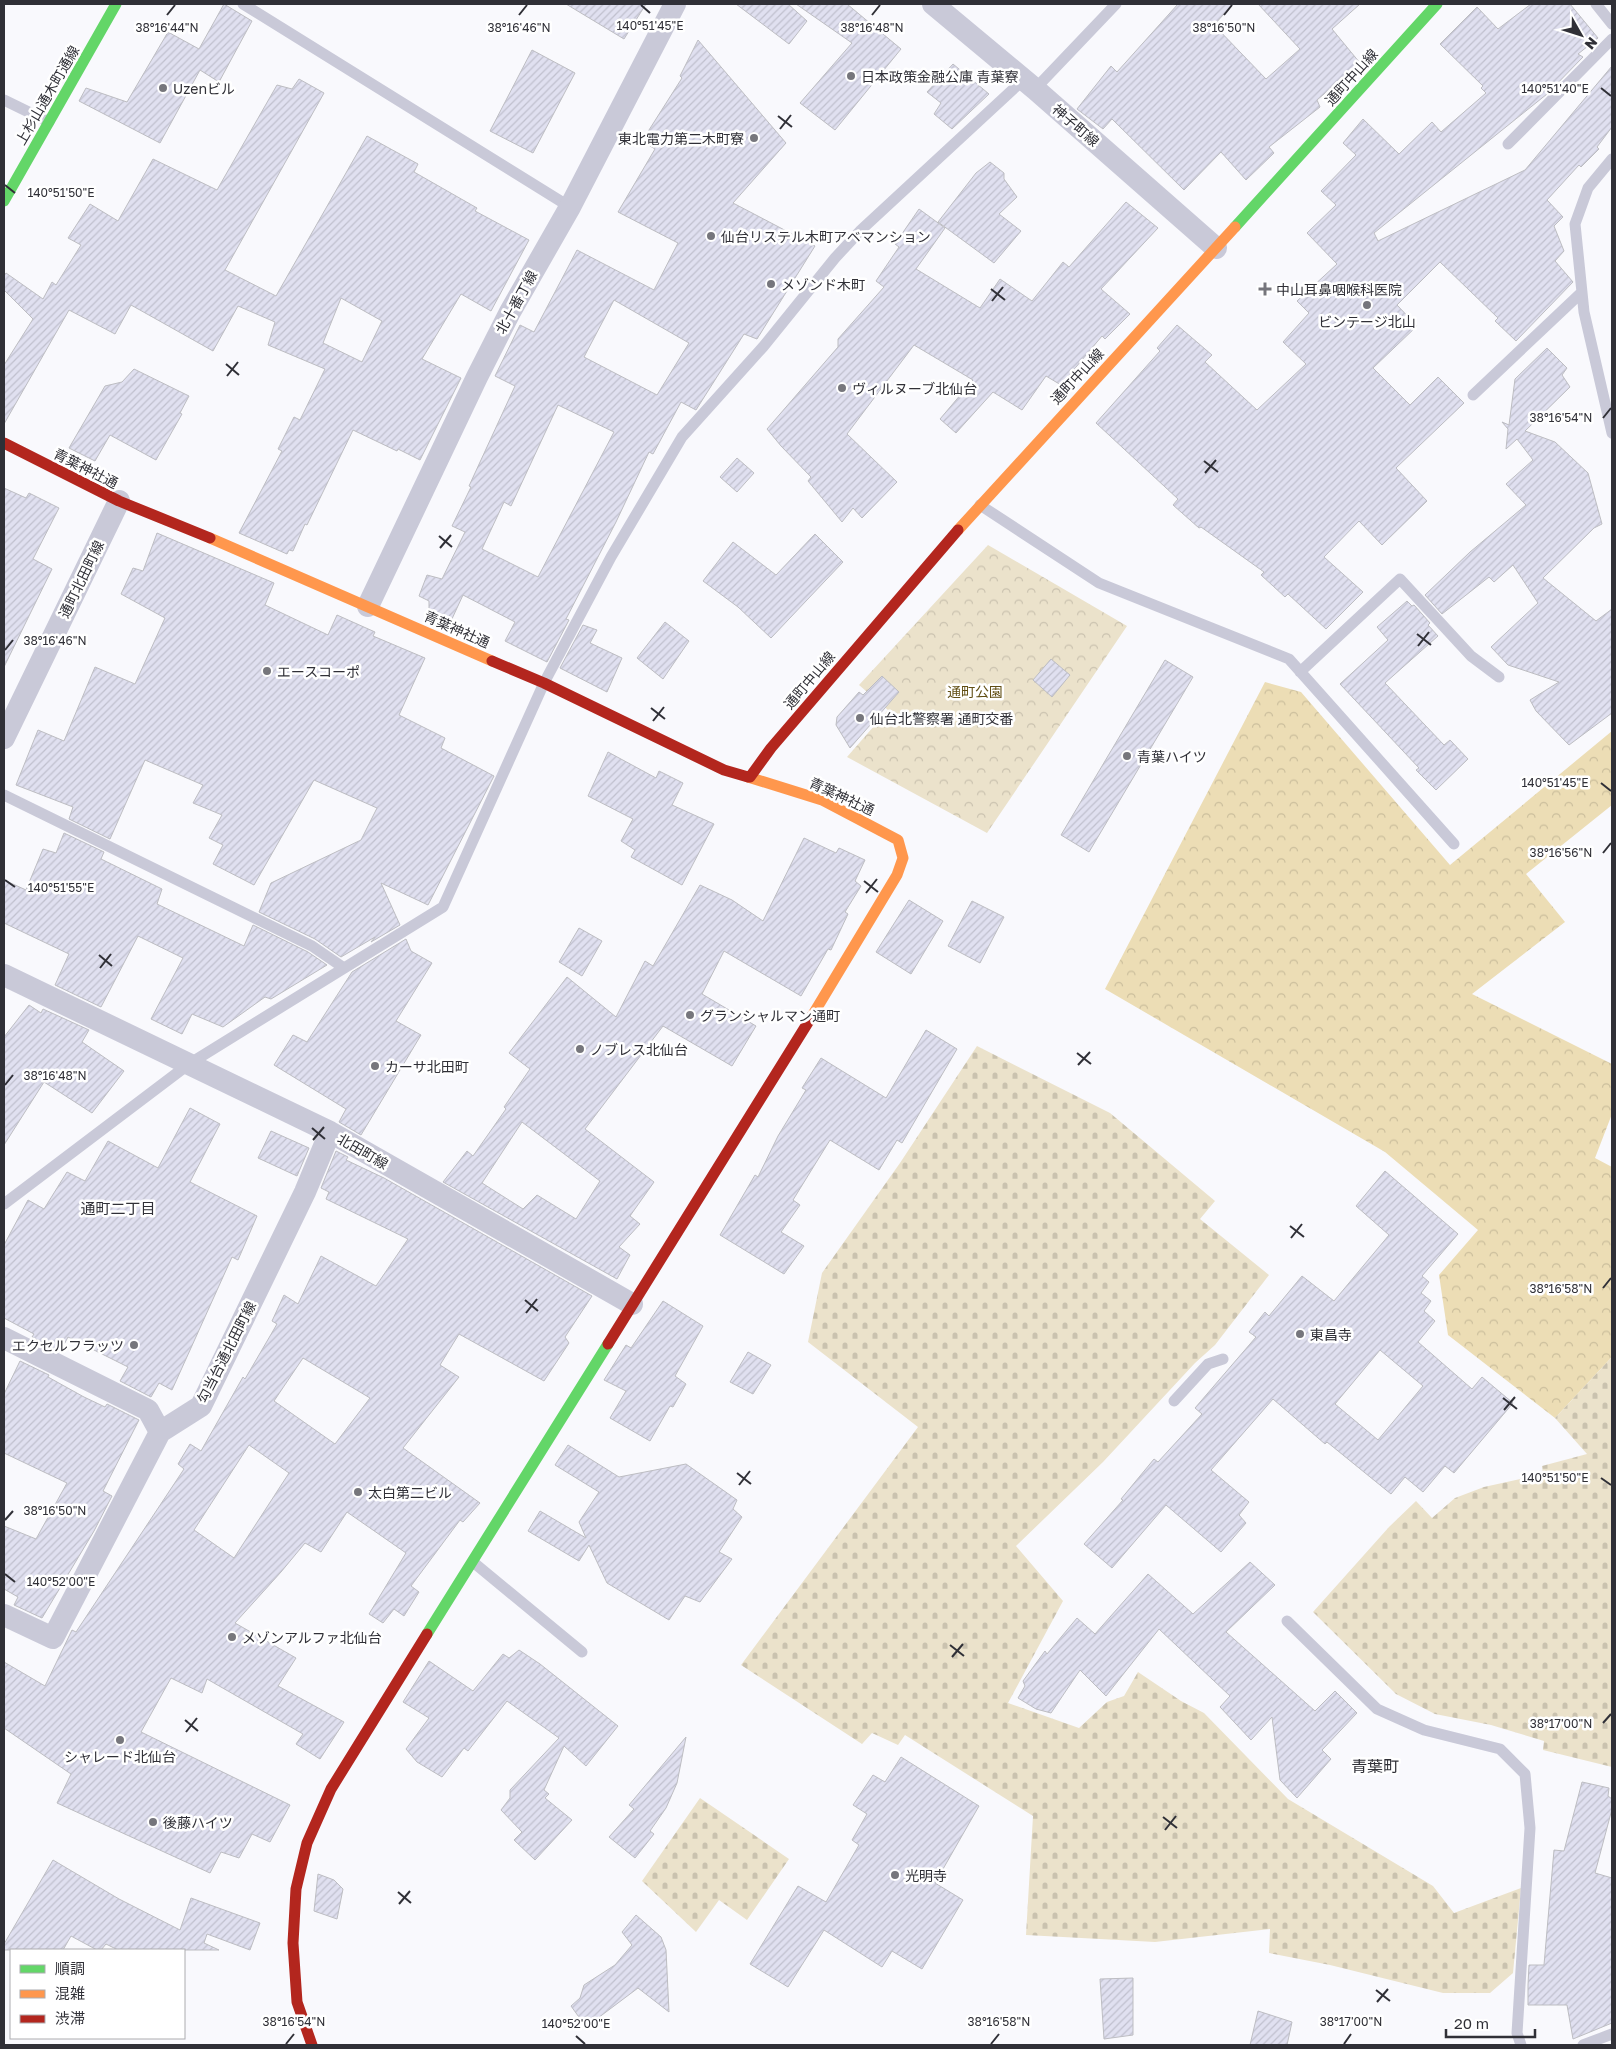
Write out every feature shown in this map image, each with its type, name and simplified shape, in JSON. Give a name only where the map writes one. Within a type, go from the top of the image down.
[{"type":"street","name":"上杉山通木町通線","points":[[4,202],[116,4]]},
{"type":"street","name":"北十番丁線","points":[[368,606],[510,312],[570,207],[675,4]]},
{"type":"street","name":"神子町線","points":[[933,4],[1216,248]]},
{"type":"street","name":"通町中山線","points":[[750,778],[771,748],[980,504],[1438,4]]},
{"type":"street","name":"青葉神社通","points":[[4,443],[119,501],[178,524],[544,683],[724,770],[822,800],[898,840],[904,858],[897,875],[856,946],[632,1304]]},
{"type":"street","name":"通町北田町線","points":[[4,738],[119,501]]},
{"type":"street","name":"北田町線","points":[[4,975],[330,1132],[632,1304]]},
{"type":"street","name":"勾当台通北田町線","points":[[160,1432],[201,1406],[305,1192],[330,1132]]},
{"type":"street","points":[[312,2045],[297,2002],[293,1943],[296,1888],[307,1843],[332,1789],[632,1304]]},
{"type":"street","points":[[4,1338],[148,1410],[160,1432],[53,1638],[4,1615]]},
{"type":"lane","points":[[243,4],[570,207]]},
{"type":"lane","points":[[4,1204],[189,1064],[443,906],[544,683],[611,557],[682,437],[763,347],[835,258],[861,230],[1029,85],[1116,4]]},
{"type":"lane","points":[[1596,4],[1612,24]]},
{"type":"lane","points":[[1508,144],[1612,39]]},
{"type":"lane","points":[[4,100],[49,122]]},
{"type":"lane","points":[[1612,160],[1588,188],[1575,224],[1584,312],[1612,432]]},
{"type":"lane","points":[[1473,395],[1582,292]]},
{"type":"lane","points":[[980,504],[1099,583],[1289,659],[1454,844]]},
{"type":"lane","points":[[1300,672],[1400,579],[1471,656],[1499,676]]},
{"type":"lane","points":[[4,794],[312,946],[344,968]]},
{"type":"lane","points":[[1174,1401],[1208,1364],[1223,1360]]},
{"type":"lane","points":[[473,1562],[582,1652]]},
{"type":"lane","points":[[1287,1621],[1376,1709],[1424,1730],[1500,1749],[1525,1774],[1530,1828],[1517,2033],[1521,2045]]},
{"type":"lane","points":[[1583,2045],[1612,2034]]},
{"type":"green space","name":"通町公園","points":[[988,545],[1127,626],[987,833],[847,757],[888,710],[859,685]]},
{"type":"green space","points":[[1265,682],[1301,692],[1450,865],[1612,731],[1612,805],[1526,874],[1565,922],[1472,994],[1612,1064],[1612,1114],[1595,1158],[1612,1167],[1612,1357],[1555,1418],[1448,1335],[1439,1275],[1478,1230],[1385,1152],[1105,989]]},
{"type":"green space","points":[[977,1046],[1110,1113],[1215,1201],[1200,1219],[1269,1275],[1215,1345],[1195,1363],[1103,1462],[1016,1546],[1063,1601],[1008,1703],[1079,1728],[1107,1702],[1124,1696],[1138,1672],[1181,1701],[1204,1713],[1288,1799],[1433,1886],[1454,1913],[1521,1888],[1513,1973],[1490,1993],[1443,1993],[1330,1965],[1269,1953],[1270,1929],[1155,1942],[1026,1935],[1033,1816],[905,1735],[898,1745],[872,1733],[862,1744],[741,1665],[918,1427],[808,1342],[822,1273],[900,1163]]},
{"type":"green space","points":[[1612,1357],[1612,1767],[1543,1750],[1544,1741],[1491,1725],[1435,1714],[1396,1694],[1313,1612],[1389,1527],[1416,1501],[1432,1518],[1455,1498],[1484,1487],[1543,1474],[1542,1466],[1587,1454],[1555,1418]]},
{"type":"green space","points":[[700,1798],[789,1859],[747,1920],[719,1900],[696,1932],[642,1881]]},
{"type":"building","points":[[224,4],[252,21],[219,82],[200,70],[160,143],[79,101],[86,88],[127,102],[168,32],[199,49]]},
{"type":"building","points":[[566,4],[646,4],[624,39]]},
{"type":"building","points":[[736,4],[788,4],[807,21],[789,44]]},
{"type":"building","name":"日本政策金融公庫 青葉寮","points":[[796,4],[847,4],[901,49],[835,130],[800,103],[852,43]]},
{"type":"building","points":[[1178,4],[1233,4],[1214,25],[1266,79],[1300,49],[1258,4],[1360,4],[1332,29],[1360,63],[1317,100],[1320,107],[1269,147],[1274,153],[1246,180],[1221,152],[1184,190],[1112,119],[1103,129],[1077,109],[1111,66],[1117,72]]},
{"type":"building","points":[[1531,4],[1570,4],[1598,38],[1578,54],[1583,57],[1547,94],[1374,233],[1378,241],[1525,170],[1612,66],[1612,127],[1597,147],[1599,149],[1581,167],[1579,165],[1547,200],[1563,217],[1554,226],[1564,251],[1555,261],[1573,282],[1516,341],[1495,321],[1498,318],[1440,262],[1397,305],[1417,326],[1373,368],[1410,405],[1438,377],[1464,403],[1396,468],[1427,501],[1382,545],[1359,521],[1324,557],[1363,592],[1326,629],[1288,594],[1285,597],[1261,575],[1264,572],[1201,527],[1199,528],[1173,505],[1178,499],[1096,423],[1160,351],[1157,348],[1177,325],[1212,355],[1205,362],[1257,410],[1306,364],[1283,342],[1309,313],[1297,301],[1337,264],[1307,233],[1336,205],[1321,191],[1356,155],[1343,143],[1363,119],[1399,154],[1432,122],[1441,132],[1486,93],[1481,88],[1483,86],[1440,44],[1477,7],[1498,29]]},
{"type":"building","points":[[698,40],[786,143],[733,203],[815,246],[757,339],[744,334],[696,410],[681,402],[653,454],[649,452],[616,522],[566,619],[569,620],[547,662],[505,641],[515,622],[463,595],[451,621],[429,609],[429,601],[419,596],[427,575],[442,579],[465,532],[452,526],[515,386],[495,376],[520,325],[534,332],[577,250],[654,290],[678,243],[618,212],[655,149],[642,141],[682,78],[680,76]],"holes":[[[614,300],[689,343],[657,395],[584,357]],[[558,405],[614,432],[538,577],[482,549],[504,502],[511,506]]]},
{"type":"building","points":[[532,50],[575,73],[533,153],[490,131]]},
{"type":"building","points":[[953,64],[989,94],[952,129],[934,114],[941,103],[927,92]]},
{"type":"building","points":[[299,79],[324,93],[225,270],[276,296],[367,136],[418,164],[414,172],[477,208],[475,211],[529,240],[491,311],[461,294],[422,359],[461,378],[420,460],[353,430],[307,525],[305,524],[293,551],[289,550],[287,554],[239,533],[282,451],[278,449],[294,417],[300,420],[325,369],[268,345],[275,322],[238,306],[213,351],[131,305],[115,334],[69,310],[4,424],[4,365],[33,319],[4,290],[4,276],[6,273],[43,299],[52,282],[56,285],[81,245],[68,238],[90,204],[118,221],[153,159],[217,190],[277,85],[292,89]],"holes":[[[341,298],[382,321],[362,362],[323,343]]]},
{"type":"building","points":[[990,162],[1004,173],[1004,179],[1017,197],[999,214],[1021,231],[994,263],[938,222],[976,173]]},
{"type":"building","points":[[1126,202],[1158,228],[1101,289],[1130,314],[1105,339],[1102,336],[1061,385],[1046,376],[1022,410],[993,392],[956,433],[940,419],[973,380],[914,345],[847,434],[897,482],[862,518],[853,508],[842,522],[808,481],[811,477],[767,429],[838,347],[838,339],[884,287],[876,281],[899,247],[895,244],[919,209],[945,228],[916,269],[980,308],[1000,279],[1032,301],[1063,262],[1069,267]]},
{"type":"building","points":[[1547,348],[1567,368],[1562,375],[1570,387],[1525,431],[1555,442],[1588,473],[1602,524],[1594,528],[1543,578],[1596,621],[1612,609],[1612,713],[1569,745],[1536,711],[1530,700],[1559,682],[1508,665],[1491,647],[1538,603],[1513,565],[1494,582],[1489,577],[1442,614],[1425,595],[1470,552],[1526,505],[1506,484],[1533,460],[1517,439],[1506,449],[1508,429],[1502,422],[1509,425],[1515,379]]},
{"type":"building","points":[[134,369],[189,396],[180,413],[182,414],[156,460],[110,435],[95,461],[69,448],[105,386],[122,382]]},
{"type":"building","points":[[737,458],[754,473],[737,492],[720,477]]},
{"type":"building","points":[[4,488],[26,498],[29,493],[59,508],[33,559],[52,569],[4,667]]},
{"type":"building","points":[[157,533],[274,583],[265,605],[328,635],[337,615],[375,632],[373,636],[425,658],[399,715],[445,738],[441,748],[494,776],[428,905],[381,883],[400,925],[341,957],[315,939],[259,912],[271,883],[361,840],[377,808],[314,780],[254,885],[213,864],[223,845],[209,838],[222,815],[193,803],[203,785],[145,760],[110,839],[69,819],[73,807],[16,785],[38,730],[64,741],[95,667],[135,684],[165,618],[121,594],[133,568],[143,571]]},
{"type":"building","points":[[815,534],[843,562],[771,638],[738,607],[703,581],[733,542],[776,575]]},
{"type":"building","points":[[1407,601],[1412,606],[1414,605],[1430,623],[1428,625],[1438,636],[1385,683],[1444,745],[1450,740],[1468,759],[1436,790],[1416,770],[1419,768],[1340,684],[1388,640],[1377,627]]},
{"type":"building","points":[[665,622],[689,641],[663,679],[637,658]]},
{"type":"building","points":[[583,625],[597,630],[590,643],[622,658],[607,692],[560,668]]},
{"type":"building","points":[[1051,659],[1070,675],[1052,697],[1033,680]]},
{"type":"building","name":"青葉ハイツ","points":[[1165,660],[1193,677],[1089,852],[1061,835]]},
{"type":"building","points":[[882,676],[899,692],[850,748],[836,725],[837,717],[859,692],[863,695]]},
{"type":"building","points":[[608,752],[656,778],[659,771],[683,783],[672,805],[714,824],[682,885],[631,857],[635,850],[621,841],[633,819],[588,796]]},
{"type":"building","points":[[64,833],[104,852],[101,859],[162,889],[157,904],[244,946],[253,925],[308,952],[327,965],[271,999],[265,997],[223,1027],[192,1014],[182,1034],[151,1019],[183,958],[138,936],[101,1007],[55,985],[69,954],[4,923],[4,880],[26,890],[43,849],[56,853]]},
{"type":"building","points":[[804,838],[836,853],[839,848],[865,860],[855,881],[861,886],[845,912],[848,914],[831,950],[828,949],[801,996],[724,951],[702,994],[756,1026],[732,1066],[663,1026],[585,1129],[654,1182],[630,1216],[640,1224],[619,1247],[630,1255],[617,1279],[443,1182],[467,1151],[473,1156],[506,1109],[504,1107],[530,1069],[509,1053],[567,977],[616,1017],[645,961],[653,966],[700,885],[732,900],[763,921]],"holes":[[[522,1122],[600,1181],[576,1219],[537,1195],[523,1209],[482,1183]]]},
{"type":"building","points":[[909,900],[943,921],[911,974],[876,952]]},
{"type":"building","points":[[972,901],[1004,917],[980,963],[948,946]]},
{"type":"building","points":[[579,928],[602,941],[582,976],[559,962]]},
{"type":"building","points":[[406,939],[411,951],[432,963],[396,1021],[421,1035],[361,1135],[339,1122],[346,1109],[274,1065],[293,1035],[307,1042],[352,972]]},
{"type":"building","points":[[29,1005],[41,1013],[43,1009],[89,1030],[82,1042],[124,1071],[92,1113],[44,1082],[4,1145],[4,1037]]},
{"type":"building","points":[[926,1030],[957,1049],[902,1143],[897,1140],[879,1170],[830,1140],[793,1200],[800,1205],[781,1232],[804,1246],[784,1274],[720,1235],[755,1175],[758,1177],[778,1136],[806,1090],[802,1088],[821,1058],[886,1098]]},
{"type":"building","points":[[190,1108],[220,1124],[190,1182],[257,1216],[238,1260],[232,1257],[172,1390],[159,1383],[151,1397],[120,1381],[128,1367],[68,1337],[60,1352],[32,1337],[34,1334],[4,1318],[4,1245],[28,1200],[44,1209],[67,1172],[85,1181],[108,1141],[158,1168]]},
{"type":"building","points":[[271,1131],[309,1148],[297,1176],[258,1158]]},
{"type":"building","points":[[336,1151],[348,1157],[346,1160],[384,1178],[592,1296],[565,1337],[569,1343],[544,1381],[459,1334],[440,1365],[459,1377],[403,1448],[480,1503],[463,1522],[460,1520],[411,1586],[419,1592],[404,1616],[394,1609],[383,1623],[369,1614],[406,1553],[347,1512],[321,1552],[305,1543],[235,1623],[296,1658],[278,1686],[344,1722],[320,1759],[296,1744],[303,1734],[207,1679],[202,1693],[171,1678],[141,1732],[290,1805],[270,1842],[252,1834],[239,1858],[221,1852],[210,1873],[57,1803],[71,1774],[4,1728],[4,1662],[45,1686],[72,1630],[76,1632],[184,1469],[178,1464],[190,1444],[201,1451],[243,1377],[245,1379],[277,1324],[272,1321],[284,1295],[298,1304],[321,1256],[376,1286],[408,1239],[326,1199],[329,1192],[321,1188]],"holes":[[[303,1358],[370,1398],[335,1444],[274,1401]],[[249,1445],[289,1473],[234,1558],[194,1530]]]},
{"type":"building","name":"東昌寺","points":[[1385,1171],[1458,1234],[1422,1276],[1429,1282],[1421,1293],[1431,1301],[1424,1311],[1435,1321],[1418,1342],[1472,1389],[1482,1377],[1513,1403],[1454,1473],[1445,1466],[1423,1492],[1405,1477],[1391,1494],[1327,1442],[1325,1444],[1273,1399],[1211,1470],[1249,1502],[1239,1515],[1246,1523],[1221,1552],[1166,1505],[1112,1568],[1084,1544],[1123,1500],[1121,1499],[1154,1459],[1158,1462],[1202,1414],[1195,1408],[1256,1337],[1249,1332],[1265,1312],[1269,1316],[1302,1276],[1334,1301],[1389,1235],[1356,1206]],"holes":[[[1380,1350],[1423,1386],[1378,1440],[1335,1404]]]},
{"type":"building","points":[[663,1301],[703,1326],[675,1376],[686,1384],[673,1407],[670,1406],[650,1441],[610,1418],[626,1391],[604,1380],[626,1345],[631,1348]]},
{"type":"building","points":[[748,1352],[771,1365],[753,1394],[730,1382]]},
{"type":"building","points":[[20,1361],[49,1375],[48,1377],[84,1397],[105,1407],[107,1404],[139,1420],[103,1491],[112,1496],[94,1531],[42,1618],[14,1605],[18,1597],[4,1589],[4,1526],[36,1539],[67,1483],[4,1453],[4,1394]]},
{"type":"building","points":[[568,1445],[619,1477],[686,1464],[737,1500],[733,1509],[742,1517],[719,1552],[732,1559],[700,1602],[685,1596],[669,1620],[607,1583],[589,1545],[579,1561],[528,1531],[540,1511],[586,1538],[579,1522],[599,1492],[555,1465]]},
{"type":"building","points":[[1250,1562],[1275,1585],[1226,1632],[1315,1711],[1335,1691],[1357,1713],[1322,1750],[1331,1759],[1297,1798],[1280,1780],[1272,1717],[1251,1740],[1220,1707],[1230,1696],[1159,1629],[1106,1696],[1080,1670],[1051,1713],[1036,1709],[1018,1698],[1025,1686],[1023,1681],[1045,1651],[1047,1654],[1077,1618],[1095,1634],[1148,1574],[1193,1614]]},
{"type":"building","points":[[519,1650],[540,1664],[618,1726],[586,1766],[564,1746],[544,1790],[549,1794],[545,1798],[572,1820],[535,1860],[514,1840],[522,1832],[501,1810],[510,1798],[510,1790],[559,1738],[507,1701],[468,1751],[464,1748],[442,1777],[417,1762],[406,1749],[429,1718],[403,1702],[429,1661],[473,1691],[503,1654],[509,1658]]},
{"type":"building","points":[[686,1737],[677,1783],[666,1808],[650,1831],[654,1834],[635,1858],[609,1837],[634,1809],[629,1805]]},
{"type":"building","name":"光明寺","points":[[901,1757],[979,1806],[935,1883],[963,1900],[922,1969],[892,1951],[882,1967],[824,1930],[788,1987],[750,1964],[798,1886],[826,1902],[859,1845],[852,1840],[867,1814],[853,1805],[873,1775],[885,1782]]},
{"type":"building","points":[[1582,1782],[1609,1788],[1608,1796],[1612,1799],[1612,1809],[1595,1873],[1612,1878],[1612,2023],[1573,2039],[1567,2005],[1528,2005],[1528,1985],[1529,1965],[1544,1965],[1554,1850],[1564,1851]]},
{"type":"building","points":[[53,1860],[119,1899],[180,1930],[191,1898],[260,1923],[250,1950],[207,1934],[204,1943],[219,1950],[116,1949],[106,1944],[102,1949],[95,1949],[71,1936],[64,1949],[4,1950],[4,1944]]},
{"type":"building","points":[[318,1874],[334,1880],[343,1889],[337,1919],[314,1911]]},
{"type":"building","points":[[636,1915],[661,1937],[666,1950],[669,2012],[638,1988],[586,2027],[571,2006],[580,1998],[584,1985],[615,1965],[632,1945],[622,1932]]},
{"type":"building","points":[[1133,1978],[1133,2035],[1104,2039],[1100,1979]]},
{"type":"building","points":[[1258,2011],[1292,2022],[1287,2045],[1250,2045]]},
{"type":"traffic: fast","points":[[4,201],[116,4]]},
{"type":"traffic: fast","points":[[1235,227],[1437,4]]},
{"type":"traffic: fast","points":[[427,1634],[608,1344]]},
{"type":"traffic: slow","points":[[958,530],[1235,227]]},
{"type":"traffic: slow","points":[[210,538],[492,661]]},
{"type":"traffic: slow","points":[[748,777],[822,800],[898,840],[903,858],[897,875],[812,1016]]},
{"type":"traffic: jam","points":[[4,443],[119,501],[210,538]]},
{"type":"traffic: jam","points":[[750,777],[771,748],[958,530]]},
{"type":"traffic: jam","points":[[492,661],[544,683],[724,770],[748,777]]},
{"type":"traffic: jam","points":[[608,1344],[812,1016]]},
{"type":"traffic: jam","points":[[312,2045],[297,2002],[293,1943],[296,1889],[307,1843],[331,1789],[427,1634]]},
{"type":"place","name":"日本政策金融公庫 青葉寮","points":[[851,76]]},
{"type":"place","name":"Uzenビル","points":[[163,88]]},
{"type":"place","name":"東北電力第二木町寮","points":[[754,138]]},
{"type":"place","name":"仙台リステル木町アベマンション","points":[[711,236]]},
{"type":"place","name":"メゾンド木町","points":[[771,284]]},
{"type":"place","name":"中山耳鼻咽喉科医院","points":[[1265,289]]},
{"type":"place","name":"ビンテージ北山","points":[[1367,305]]},
{"type":"place","name":"ヴィルヌーブ北仙台","points":[[842,388]]},
{"type":"place","name":"エースコーポ","points":[[267,671]]},
{"type":"place","name":"仙台北警察署 通町交番","points":[[860,718]]},
{"type":"place","name":"青葉ハイツ","points":[[1127,756]]},
{"type":"place","name":"グランシャルマン通町","points":[[690,1015]]},
{"type":"place","name":"ノブレス北仙台","points":[[580,1049]]},
{"type":"place","name":"カーサ北田町","points":[[375,1066]]},
{"type":"place","name":"東昌寺","points":[[1300,1334]]},
{"type":"place","name":"エクセルフラッツ","points":[[134,1345]]},
{"type":"place","name":"太白第二ビル","points":[[358,1492]]},
{"type":"place","name":"メゾンアルファ北仙台","points":[[232,1637]]},
{"type":"place","name":"シャレード北仙台","points":[[120,1740]]},
{"type":"place","name":"後藤ハイツ","points":[[153,1822]]},
{"type":"place","name":"光明寺","points":[[895,1875]]},
{"type":"district","name":"通町二丁目","points":[[118,1208]]},
{"type":"district","name":"青葉町","points":[[1375,1766]]}]
